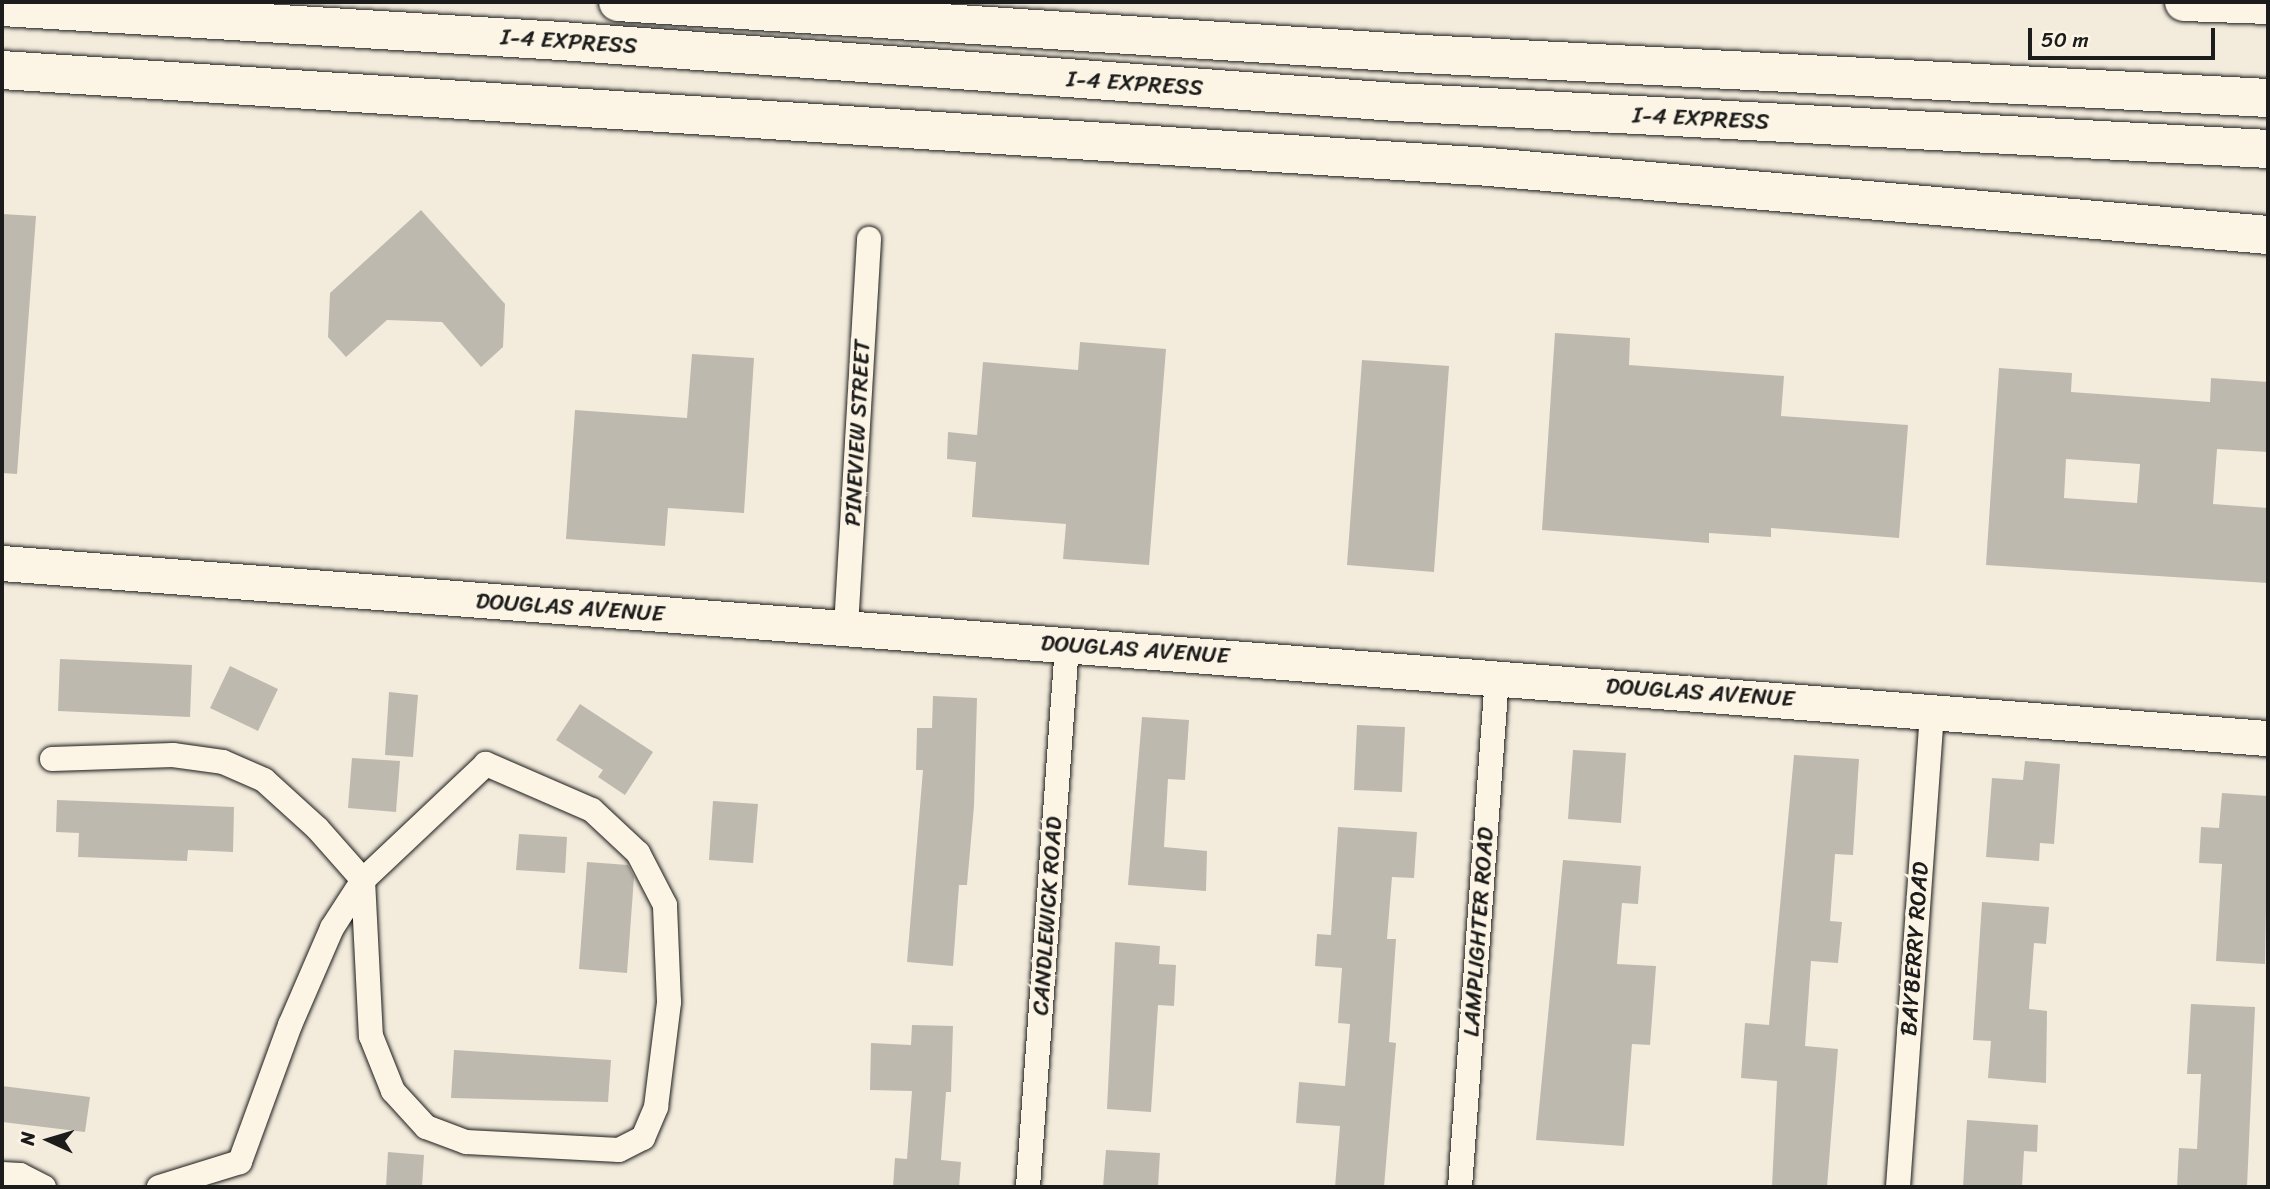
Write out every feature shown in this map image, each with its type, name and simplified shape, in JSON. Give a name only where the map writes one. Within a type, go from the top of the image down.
[{"type":"highway","name":"I-4 EXPRESS","points":[[618,2],[1423,54],[2268,98]]},
{"type":"highway","points":[[2185,2],[2268,5]]},
{"type":"highway","name":"I-4 EXPRESS","points":[[2,8],[561,41],[1395,102],[2268,149]]},
{"type":"highway","points":[[2,70],[1489,167],[2268,235]]},
{"type":"main road","name":"DOUGLAS AVENUE","points":[[2,563],[547,607],[846,626],[2268,738]]},
{"type":"street","name":"PINEVIEW STREET","points":[[846,626],[869,239]]},
{"type":"street","name":"CANDLEWICK ROAD","points":[[1028,1187],[1067,645]]},
{"type":"street","name":"LAMPLIGHTER ROAD","points":[[1460,1187],[1497,677]]},
{"type":"street","name":"BAYBERRY ROAD","points":[[1898,1187],[1932,711]]},
{"type":"street","points":[[52,759],[173,755],[223,762],[264,780],[317,828],[363,880],[371,1036],[393,1091],[426,1127],[466,1142],[569,1150],[619,1150],[643,1138],[656,1107],[669,1002],[665,905],[638,853],[592,810],[486,764],[363,880],[332,928],[306,988],[240,1162],[159,1187]]},
{"type":"street","points":[[2,1174],[20,1175],[44,1187]]},
{"type":"building","points":[[421,210],[505,304],[503,347],[481,367],[442,322],[387,320],[346,357],[328,337],[330,293]]},
{"type":"building","points":[[2,214],[36,216],[17,474],[2,473]]},
{"type":"building","points":[[1555,333],[1630,338],[1629,365],[1784,376],[1781,416],[1908,425],[1899,538],[1771,528],[1771,537],[1709,533],[1709,543],[1542,530]]},
{"type":"building","points":[[1080,342],[1166,349],[1149,565],[1063,559],[1066,524],[972,517],[976,462],[947,459],[948,432],[977,435],[983,362],[1078,370]]},
{"type":"building","points":[[692,354],[754,358],[744,513],[668,508],[665,546],[566,539],[575,410],[687,418]]},
{"type":"building","points":[[1362,360],[1449,366],[1434,572],[1347,565]]},
{"type":"building","points":[[1999,368],[2072,373],[2071,392],[2210,402],[2211,378],[2268,382],[2268,452],[2217,449],[2213,504],[2268,508],[2268,583],[1986,565]],"holes":[[[2066,459],[2140,464],[2137,503],[2064,498]]]},
{"type":"building","points":[[60,659],[192,665],[190,717],[58,711]]},
{"type":"building","points":[[230,666],[278,689],[258,731],[210,708]]},
{"type":"building","points":[[389,692],[418,695],[413,757],[385,755]]},
{"type":"building","points":[[933,696],[977,698],[974,806],[967,885],[959,885],[953,966],[907,962],[923,770],[916,770],[917,728],[932,728]]},
{"type":"building","points":[[580,704],[653,752],[625,795],[598,777],[603,770],[556,740]]},
{"type":"building","points":[[1142,717],[1189,720],[1185,780],[1168,779],[1164,847],[1207,851],[1206,891],[1128,885]]},
{"type":"building","points":[[1357,725],[1405,727],[1402,792],[1354,790]]},
{"type":"building","points":[[1573,750],[1626,753],[1621,823],[1568,819]]},
{"type":"building","points":[[1794,755],[1859,759],[1853,855],[1835,854],[1830,921],[1842,922],[1838,963],[1811,961],[1805,1046],[1838,1049],[1827,1187],[1772,1187],[1777,1081],[1741,1078],[1745,1023],[1769,1025]]},
{"type":"building","points":[[352,758],[400,761],[396,812],[348,808]]},
{"type":"building","points":[[2025,761],[2060,764],[2054,844],[2040,843],[2039,861],[1986,857],[1992,778],[2023,780]]},
{"type":"building","points":[[2222,793],[2268,796],[2265,964],[2216,961],[2222,864],[2199,863],[2201,827],[2219,828]]},
{"type":"building","points":[[57,800],[234,807],[233,852],[188,850],[187,861],[78,857],[79,833],[56,832]]},
{"type":"building","points":[[713,801],[758,804],[753,863],[709,860]]},
{"type":"building","points":[[1338,827],[1417,832],[1414,878],[1392,877],[1387,939],[1396,939],[1389,1042],[1396,1043],[1384,1187],[1335,1187],[1340,1126],[1296,1123],[1299,1082],[1345,1086],[1350,1024],[1338,1023],[1342,968],[1315,966],[1317,934],[1331,935]]},
{"type":"building","points":[[519,834],[567,837],[565,873],[516,870]]},
{"type":"building","points":[[1563,860],[1641,866],[1638,904],[1622,903],[1617,964],[1656,966],[1650,1045],[1632,1044],[1624,1146],[1536,1140]]},
{"type":"building","points":[[587,862],[628,865],[634,877],[627,973],[579,969]]},
{"type":"building","points":[[1982,902],[2049,907],[2046,944],[2034,943],[2029,1009],[2047,1011],[2046,1083],[1988,1078],[1991,1041],[1973,1040]]},
{"type":"building","points":[[1115,942],[1160,946],[1159,964],[1176,965],[1174,1006],[1158,1005],[1151,1112],[1107,1109]]},
{"type":"building","points":[[2191,1004],[2255,1007],[2247,1187],[2177,1187],[2179,1148],[2197,1149],[2201,1074],[2187,1074]]},
{"type":"building","points":[[912,1025],[953,1026],[951,1092],[946,1092],[941,1160],[961,1162],[959,1187],[893,1187],[895,1158],[907,1159],[912,1091],[870,1090],[871,1043],[911,1045]]},
{"type":"building","points":[[454,1050],[611,1060],[608,1102],[451,1098]]},
{"type":"building","points":[[2,1086],[90,1097],[85,1132],[2,1122]]},
{"type":"building","points":[[1967,1120],[2038,1125],[2037,1152],[2024,1151],[2022,1187],[1963,1187]]},
{"type":"building","points":[[1106,1150],[1160,1153],[1158,1187],[1103,1187]]},
{"type":"building","points":[[388,1152],[424,1155],[422,1187],[386,1187]]}]
